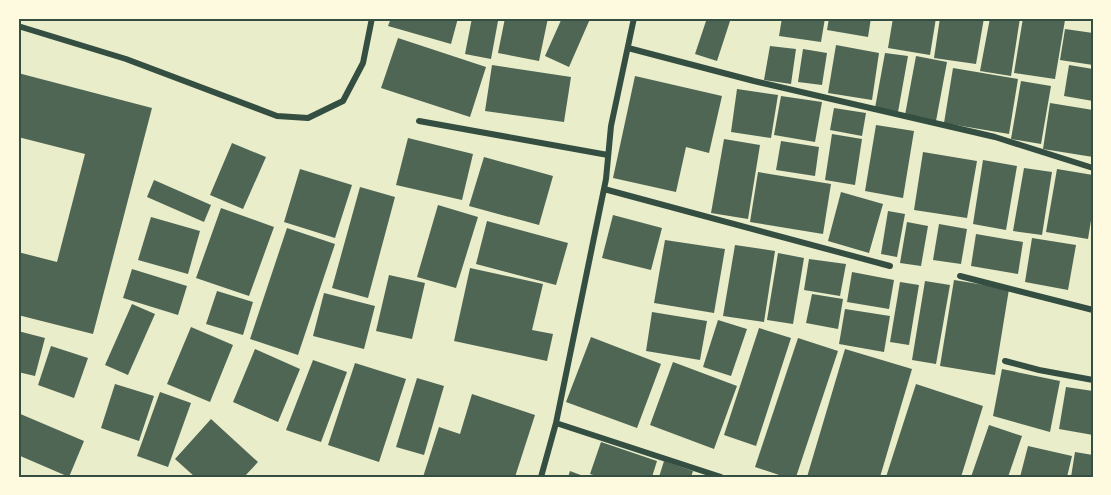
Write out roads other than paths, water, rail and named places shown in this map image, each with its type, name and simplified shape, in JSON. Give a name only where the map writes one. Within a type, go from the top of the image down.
[{"type":"street","points":[[18,26],[126,59],[277,116],[308,118],[343,101],[363,63],[372,18]]},
{"type":"street","points":[[541,477],[556,423],[604,189],[611,126],[634,18]]},
{"type":"street","points":[[628,48],[765,84],[995,137],[1093,168]]},
{"type":"street","points":[[419,121],[608,155]]},
{"type":"street","points":[[604,189],[890,266]]},
{"type":"street","points":[[960,276],[1093,310]]},
{"type":"street","points":[[1005,361],[1093,380]]},
{"type":"street","points":[[556,423],[721,477]]}]
